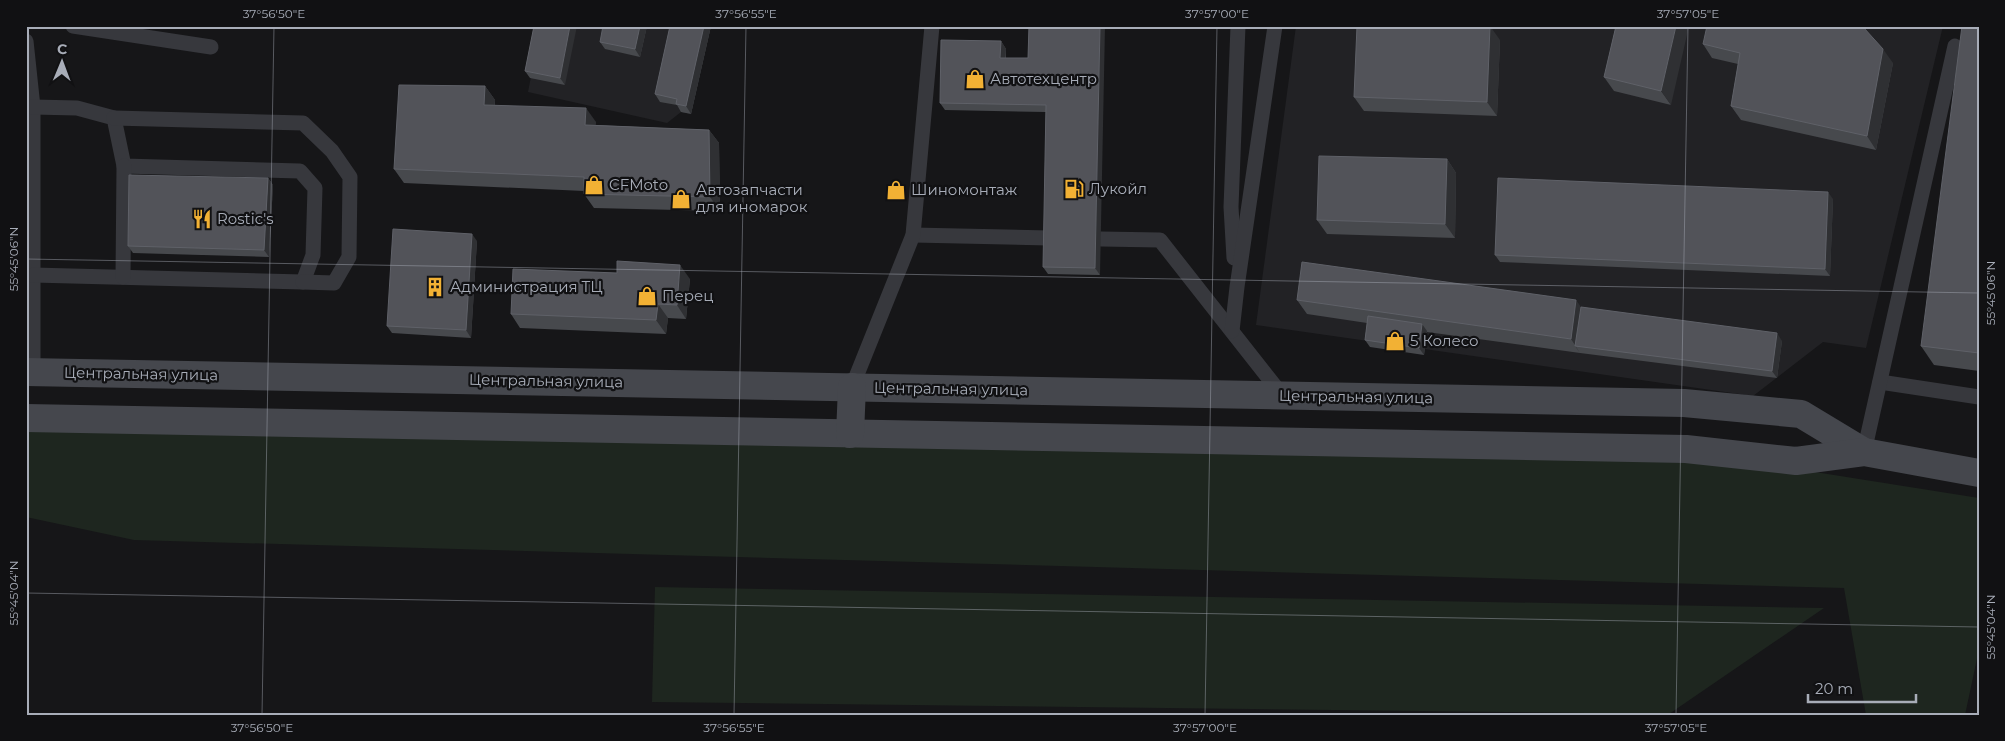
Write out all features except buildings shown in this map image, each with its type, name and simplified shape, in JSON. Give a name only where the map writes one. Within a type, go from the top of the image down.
[{"type":"main road","name":"Центральная улица","points":[[30,372],[1674,402],[1801,414],[1864,452]]},
{"type":"main road","points":[[850,434],[852,387]]},
{"type":"main road","name":"Центральная улица","points":[[26,418],[1686,449],[1796,461],[1864,452],[1979,473]]},
{"type":"lane","points":[[73,26],[210,47]]},
{"type":"lane","points":[[852,387],[913,235],[932,26]]},
{"type":"lane","points":[[1237,287],[1230,206],[1238,26]]},
{"type":"lane","points":[[1232,331],[1275,26]]},
{"type":"lane","points":[[26,41],[33,107],[33,275],[30,372]]},
{"type":"lane","points":[[1864,452],[1955,46]]},
{"type":"lane","points":[[33,107],[77,108],[114,118],[303,123],[332,151],[350,177],[349,257],[334,283],[33,275]]},
{"type":"lane","points":[[114,118],[124,166],[123,278]]},
{"type":"lane","points":[[124,166],[300,171],[315,188],[313,256],[303,282]]},
{"type":"lane","points":[[913,235],[1049,238]]},
{"type":"lane","points":[[1101,239],[1160,240],[1282,395]]},
{"type":"lane","points":[[1880,382],[1979,397]]},
{"type":"shaded area","points":[[541,26],[711,26],[691,114],[681,112],[667,123],[528,92]]},
{"type":"shaded area","points":[[1296,26],[1943,26],[1866,348],[1823,342],[1753,396],[1256,325]]},
{"type":"shaded area","points":[[26,427],[1687,458],[1796,469],[1979,498],[1979,649],[1965,715],[1866,715],[1844,588],[134,540],[26,517]]},
{"type":"shaded area","points":[[655,587],[1824,608],[1669,714],[652,702]]},
{"type":"place","name":"Автотехцентр","points":[[975,79]]},
{"type":"place","name":"CFMoto","points":[[594,185]]},
{"type":"place","name":"Лукойл","points":[[1074,189]]},
{"type":"place","name":"Шиномонтаж","points":[[896,190]]},
{"type":"place","name":"Автозапчасти для иномарок","points":[[681,199]]},
{"type":"place","name":"Rostic's","points":[[202,219]]},
{"type":"place","name":"Администрация ТЦ","points":[[435,287]]},
{"type":"place","name":"Перец","points":[[647,296]]},
{"type":"place","name":"5 Колесо","points":[[1395,341]]}]
